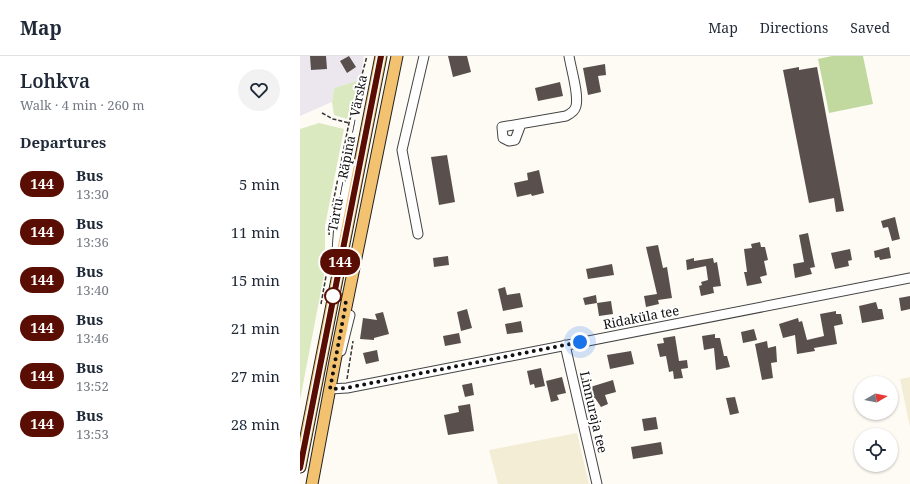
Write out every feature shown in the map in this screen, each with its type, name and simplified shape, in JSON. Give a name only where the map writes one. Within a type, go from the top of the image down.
[{"type":"main road","name":"Tartu — Räpina — Värska","points":[[300,467],[381,56]]},
{"type":"main road","points":[[312,484],[355,260],[397,56]]},
{"type":"street","points":[[418,234],[402,150],[424,56]]},
{"type":"street","points":[[521,124],[566,116],[573,113],[576,106],[576,97],[568,56]]},
{"type":"street","name":"Ridaküla tee","points":[[330,389],[346,388],[910,278]]},
{"type":"street","name":"Linnuraja tee","points":[[565,345],[597,484]]},
{"type":"path","points":[[322,113],[333,119],[349,122]]},
{"type":"shaded area","points":[[300,56],[364,56],[360,80],[334,88],[332,102],[300,116]]},
{"type":"shaded area","points":[[910,377],[910,428],[900,379]]},
{"type":"shaded area","points":[[577,433],[589,484],[498,484],[489,450]]},
{"type":"green space","points":[[832,56],[863,56],[873,104],[829,113],[818,59]]},
{"type":"green space","points":[[360,80],[347,119],[334,115],[332,102],[334,88]]},
{"type":"green space","points":[[319,123],[344,129],[325,226],[325,270],[300,400],[300,129]]},
{"type":"building","points":[[310,56],[326,56],[327,69],[311,70]]},
{"type":"building","points":[[349,56],[356,67],[347,73],[340,61]]},
{"type":"building","points":[[448,56],[467,56],[471,72],[453,77]]},
{"type":"building","points":[[605,64],[606,75],[598,76],[601,92],[588,95],[583,68]]},
{"type":"building","points":[[799,67],[799,70],[817,67],[844,211],[836,212],[834,198],[809,203],[783,70]]},
{"type":"building","points":[[560,82],[563,96],[538,101],[535,88]]},
{"type":"building","points":[[447,155],[455,202],[439,205],[431,157]]},
{"type":"building","points":[[539,170],[544,193],[532,196],[531,194],[517,197],[514,183],[528,180],[527,173]]},
{"type":"building","points":[[895,217],[900,239],[892,241],[888,227],[883,228],[881,221]]},
{"type":"building","points":[[808,233],[815,267],[810,268],[812,274],[795,278],[793,264],[804,262],[799,235]]},
{"type":"building","points":[[760,242],[761,247],[765,247],[768,260],[764,261],[767,275],[760,277],[762,283],[747,286],[744,272],[747,272],[744,249],[752,248],[751,244]]},
{"type":"building","points":[[658,245],[663,268],[667,267],[672,298],[658,300],[659,304],[646,307],[644,296],[657,294],[646,247]]},
{"type":"building","points":[[889,247],[891,258],[880,260],[879,257],[875,258],[874,251]]},
{"type":"building","points":[[850,249],[852,260],[848,261],[849,266],[835,269],[831,253]]},
{"type":"building","points":[[448,256],[449,265],[434,267],[433,258]]},
{"type":"building","points":[[694,258],[694,261],[713,258],[714,263],[717,262],[721,286],[713,287],[714,293],[701,296],[699,286],[702,285],[701,282],[708,280],[706,266],[687,270],[686,260]]},
{"type":"building","points":[[612,264],[614,275],[588,279],[586,269]]},
{"type":"building","points":[[505,287],[507,295],[520,293],[523,307],[503,311],[498,289]]},
{"type":"building","points":[[596,295],[597,303],[585,305],[583,298]]},
{"type":"building","points":[[910,296],[910,309],[901,311],[899,298]]},
{"type":"building","points":[[611,301],[613,314],[599,316],[597,303]]},
{"type":"building","points":[[876,302],[878,309],[882,309],[884,319],[862,323],[859,306]]},
{"type":"building","points":[[467,309],[472,328],[461,331],[457,312]]},
{"type":"building","points":[[836,311],[836,314],[841,314],[843,324],[834,326],[837,344],[814,348],[815,351],[797,354],[795,335],[783,338],[779,324],[798,318],[799,322],[802,321],[807,340],[824,336],[820,314]]},
{"type":"building","points":[[383,312],[389,334],[374,338],[374,340],[360,339],[363,318],[377,320],[375,314]]},
{"type":"building","points":[[521,321],[523,332],[507,334],[505,324]]},
{"type":"building","points":[[754,329],[757,340],[743,343],[741,332]]},
{"type":"building","points":[[459,333],[461,343],[445,346],[443,336]]},
{"type":"building","points":[[715,334],[715,338],[720,338],[724,356],[727,356],[730,367],[716,370],[714,348],[704,350],[702,336]]},
{"type":"building","points":[[675,336],[679,361],[687,360],[688,368],[681,369],[683,378],[674,379],[673,371],[669,372],[666,356],[660,357],[657,344],[664,343],[663,338]]},
{"type":"building","points":[[767,341],[768,348],[776,346],[777,362],[771,363],[773,378],[762,380],[755,344]]},
{"type":"building","points":[[377,350],[379,361],[366,364],[363,353]]},
{"type":"building","points":[[631,351],[634,364],[610,369],[607,355]]},
{"type":"building","points":[[541,368],[545,386],[535,388],[534,384],[530,385],[527,371]]},
{"type":"building","points":[[562,377],[566,393],[557,395],[559,400],[551,402],[546,381]]},
{"type":"building","points":[[613,380],[616,392],[605,395],[608,404],[601,407],[595,398],[590,399],[587,388]]},
{"type":"building","points":[[472,383],[474,395],[465,397],[462,385]]},
{"type":"building","points":[[735,397],[739,413],[730,415],[726,398]]},
{"type":"building","points":[[470,404],[474,431],[448,435],[444,415],[459,412],[458,406]]},
{"type":"building","points":[[656,417],[658,429],[644,431],[642,419]]},
{"type":"building","points":[[661,442],[663,454],[633,459],[631,447]]},
{"type":"bus line","name":"144","points":[[300,468],[381,56]]},
{"type":"route","points":[[333,296],[346,303],[330,389],[337,390],[580,342]]}]
